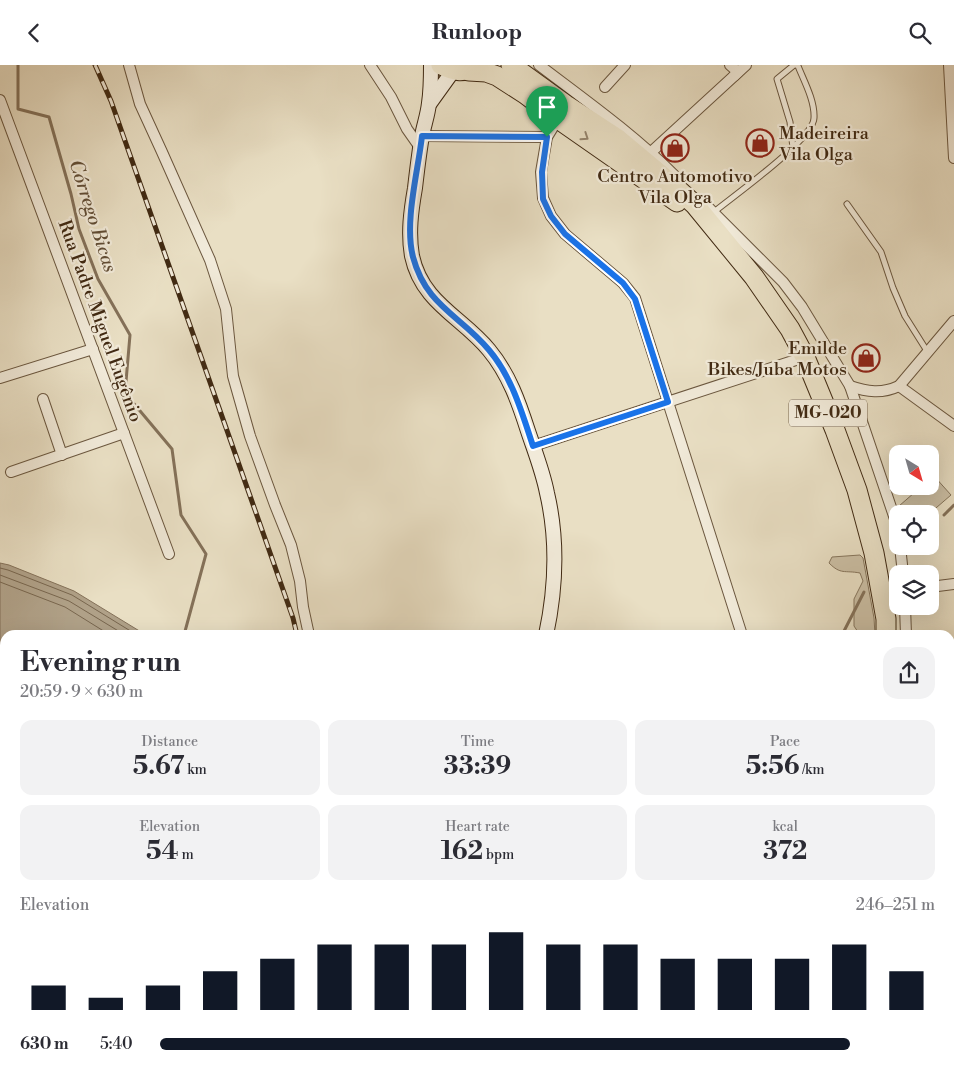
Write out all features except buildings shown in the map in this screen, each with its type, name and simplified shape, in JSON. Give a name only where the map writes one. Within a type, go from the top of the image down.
[{"type":"highway","name":"MG-020","points":[[512,65],[544,79],[618,139],[642,161],[688,210],[703,209],[790,329],[806,357],[858,490],[874,553],[886,619],[886,630]]},
{"type":"highway","name":"MG-020","points":[[461,68],[498,75],[558,119],[642,161]]},
{"type":"main road","points":[[431,65],[429,103],[421,142],[409,224],[412,256],[420,277],[430,294],[490,351],[508,379],[519,404],[547,492],[552,519],[555,563],[553,602],[547,630]]},
{"type":"main road","points":[[429,103],[461,68]]},
{"type":"street","points":[[129,65],[140,104],[210,260],[226,309],[234,375],[250,436],[291,545],[300,581],[308,630]]},
{"type":"street","points":[[370,65],[391,97],[407,129],[421,142],[547,137]]},
{"type":"street","points":[[539,65],[544,79],[558,65]]},
{"type":"street","points":[[605,87],[625,65]]},
{"type":"street","points":[[730,65],[738,72],[734,76]]},
{"type":"street","points":[[746,65],[642,161],[703,209],[783,282],[802,307],[850,386],[890,505]]},
{"type":"street","points":[[949,65],[954,158]]},
{"type":"street","name":"Rua Padre Miguel Eugênio","points":[[0,100],[169,555]]},
{"type":"street","points":[[558,119],[547,137],[542,172],[543,199],[551,216],[565,234],[623,283],[635,299],[740,630]]},
{"type":"street","points":[[850,386],[865,391],[878,392],[899,386],[954,321]]},
{"type":"street","points":[[0,378],[93,349]]},
{"type":"street","points":[[533,446],[806,357]]},
{"type":"street","points":[[899,386],[954,426]]},
{"type":"street","points":[[43,399],[62,455]]},
{"type":"street","points":[[11,472],[124,433]]},
{"type":"street","points":[[939,586],[954,584]]},
{"type":"street","points":[[905,615],[906,630]]},
{"type":"lane","points":[[703,209],[793,148],[811,128],[814,117],[813,108],[798,66],[795,65],[777,79],[790,122],[793,148]]},
{"type":"lane","points":[[847,204],[881,252],[905,316],[927,351]]},
{"type":"shaded area","points":[[939,482],[951,495],[939,505],[900,505],[912,495],[939,495]]},
{"type":"shaded area","points":[[860,555],[863,558],[875,630],[857,630],[854,626],[854,599],[863,581],[860,573],[840,571],[833,567],[829,563],[832,557]]},
{"type":"water","points":[[0,563],[74,591],[138,630],[0,630]]},
{"type":"waterway","name":"Córrego Bicas","points":[[18,65],[18,109],[49,117],[79,229],[98,279],[130,335],[125,393],[172,449],[181,515],[206,554],[185,630]]},
{"type":"waterway","points":[[944,515],[954,505]]},
{"type":"waterway","points":[[845,630],[864,592]]},
{"type":"railway","points":[[95,65],[111,101],[296,630]]},
{"type":"place","name":"Madeireira Vila Olga","points":[[760,143]]},
{"type":"place","name":"Centro Automotivo Vila Olga","points":[[675,148]]},
{"type":"place","name":"Emilde Bikes/Juba Motos","points":[[866,358]]},
{"type":"route","points":[[422,136],[547,137],[542,172],[543,199],[551,216],[565,234],[608,269],[623,283],[635,299],[668,402],[533,446],[519,404],[508,379],[490,351],[475,335],[444,309],[430,294],[420,277],[412,256],[409,224],[422,136]]}]
